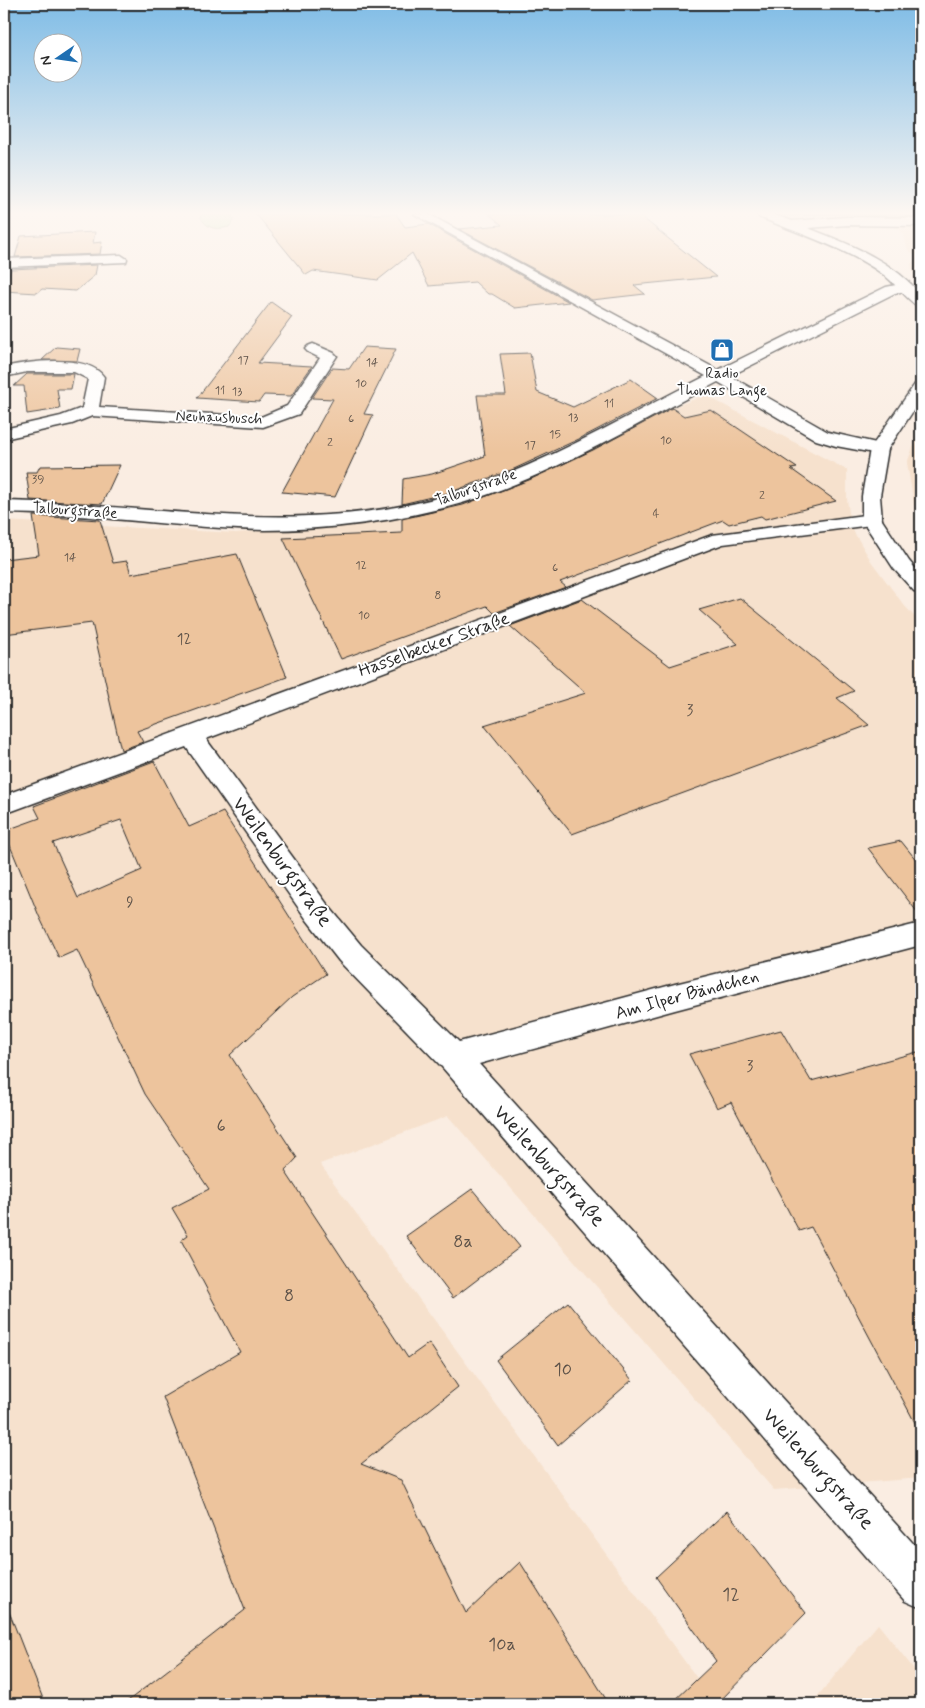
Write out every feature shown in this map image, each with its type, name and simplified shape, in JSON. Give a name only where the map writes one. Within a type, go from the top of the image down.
[{"type":"street","points":[[567,294],[718,376],[822,436],[836,441],[879,450]]},
{"type":"street","name":"Talburgstraße","points":[[4,507],[264,524],[348,518],[404,510],[474,492],[509,479],[583,445],[884,294]]},
{"type":"street","points":[[912,294],[921,304]]},
{"type":"street","name":"Neuhausbusch","points":[[90,411],[262,422],[293,410],[330,356],[313,349]]},
{"type":"street","points":[[4,372],[27,367],[77,367],[96,377],[90,411],[66,420],[4,434]]},
{"type":"street","points":[[921,387],[879,450],[871,496],[872,520],[901,566],[921,587]]},
{"type":"street","name":"Hasselbecker Straße","points":[[4,805],[720,539],[872,520]]},
{"type":"street","name":"Weilenburgstraße","points":[[191,736],[317,912],[350,953],[453,1057],[921,1586]]},
{"type":"street","name":"Am Ilper Bändchen","points":[[453,1057],[921,934]]},
{"type":"shaded area","points":[[705,395],[847,470],[847,499],[851,527],[871,561],[903,604],[921,624],[921,1478],[774,1490],[448,1116],[320,1164],[716,1704],[4,1704],[4,521],[236,533],[345,524],[438,508],[567,457],[661,412]]},
{"type":"shaded area","points":[[921,427],[921,519],[914,504],[907,463]]},
{"type":"shaded area","points":[[878,1624],[921,1678],[921,1704],[811,1704]]},
{"type":"building","points":[[488,294],[554,294],[569,302],[515,308],[492,294]]},
{"type":"building","points":[[580,294],[645,294],[592,300]]},
{"type":"building","points":[[271,302],[292,317],[258,363],[312,366],[291,396],[264,395],[259,402],[197,398]]},
{"type":"building","points":[[56,347],[80,349],[77,361],[42,360]]},
{"type":"building","points":[[364,347],[396,349],[364,414],[373,415],[335,497],[282,492],[333,399],[312,398],[332,368],[349,369]]},
{"type":"building","points":[[530,353],[537,392],[573,407],[631,379],[658,398],[579,439],[514,469],[448,493],[402,504],[403,479],[432,474],[485,456],[477,395],[506,395],[500,354]]},
{"type":"building","points":[[27,374],[74,374],[71,389],[57,389],[60,409],[27,414],[24,386],[14,386]]},
{"type":"building","points":[[672,408],[684,416],[711,410],[797,468],[791,469],[836,501],[765,519],[761,516],[729,524],[723,520],[560,582],[566,587],[494,613],[487,606],[341,659],[283,538],[402,533],[402,519],[463,505],[529,480],[593,450]]},
{"type":"building","points":[[120,465],[102,504],[30,500],[26,472],[37,472],[40,466]]},
{"type":"building","points":[[33,516],[100,520],[113,563],[127,561],[131,574],[237,554],[287,677],[137,731],[143,742],[121,750],[92,623],[4,634],[4,559],[39,555]]},
{"type":"building","points":[[740,598],[854,691],[837,698],[869,725],[572,834],[484,725],[586,693],[510,626],[582,599],[670,666],[738,644],[699,610]]},
{"type":"building","points":[[154,761],[189,827],[223,812],[326,974],[292,997],[230,1055],[297,1158],[285,1171],[408,1358],[429,1343],[458,1387],[361,1464],[401,1480],[466,1613],[520,1562],[609,1704],[124,1704],[245,1610],[163,1397],[240,1352],[181,1240],[188,1235],[172,1208],[209,1189],[145,1094],[77,950],[59,958],[39,916],[4,831],[40,818],[34,806]],"holes":[[[121,820],[142,870],[78,898],[53,843]]]},
{"type":"building","points":[[901,841],[921,866],[921,917],[868,848]]},
{"type":"building","points":[[781,1030],[811,1081],[921,1051],[921,1434],[811,1227],[799,1231],[731,1102],[717,1108],[689,1054]]},
{"type":"building","points":[[472,1189],[520,1247],[453,1298],[406,1236]]},
{"type":"building","points":[[568,1302],[632,1380],[558,1445],[496,1360]]},
{"type":"building","points":[[727,1511],[806,1613],[717,1704],[671,1704],[716,1661],[656,1577]]},
{"type":"building","points":[[4,1604],[6,1604],[45,1704],[4,1704]]},
{"type":"place","name":"Radio Thomas Lange","points":[[722,350]]}]
